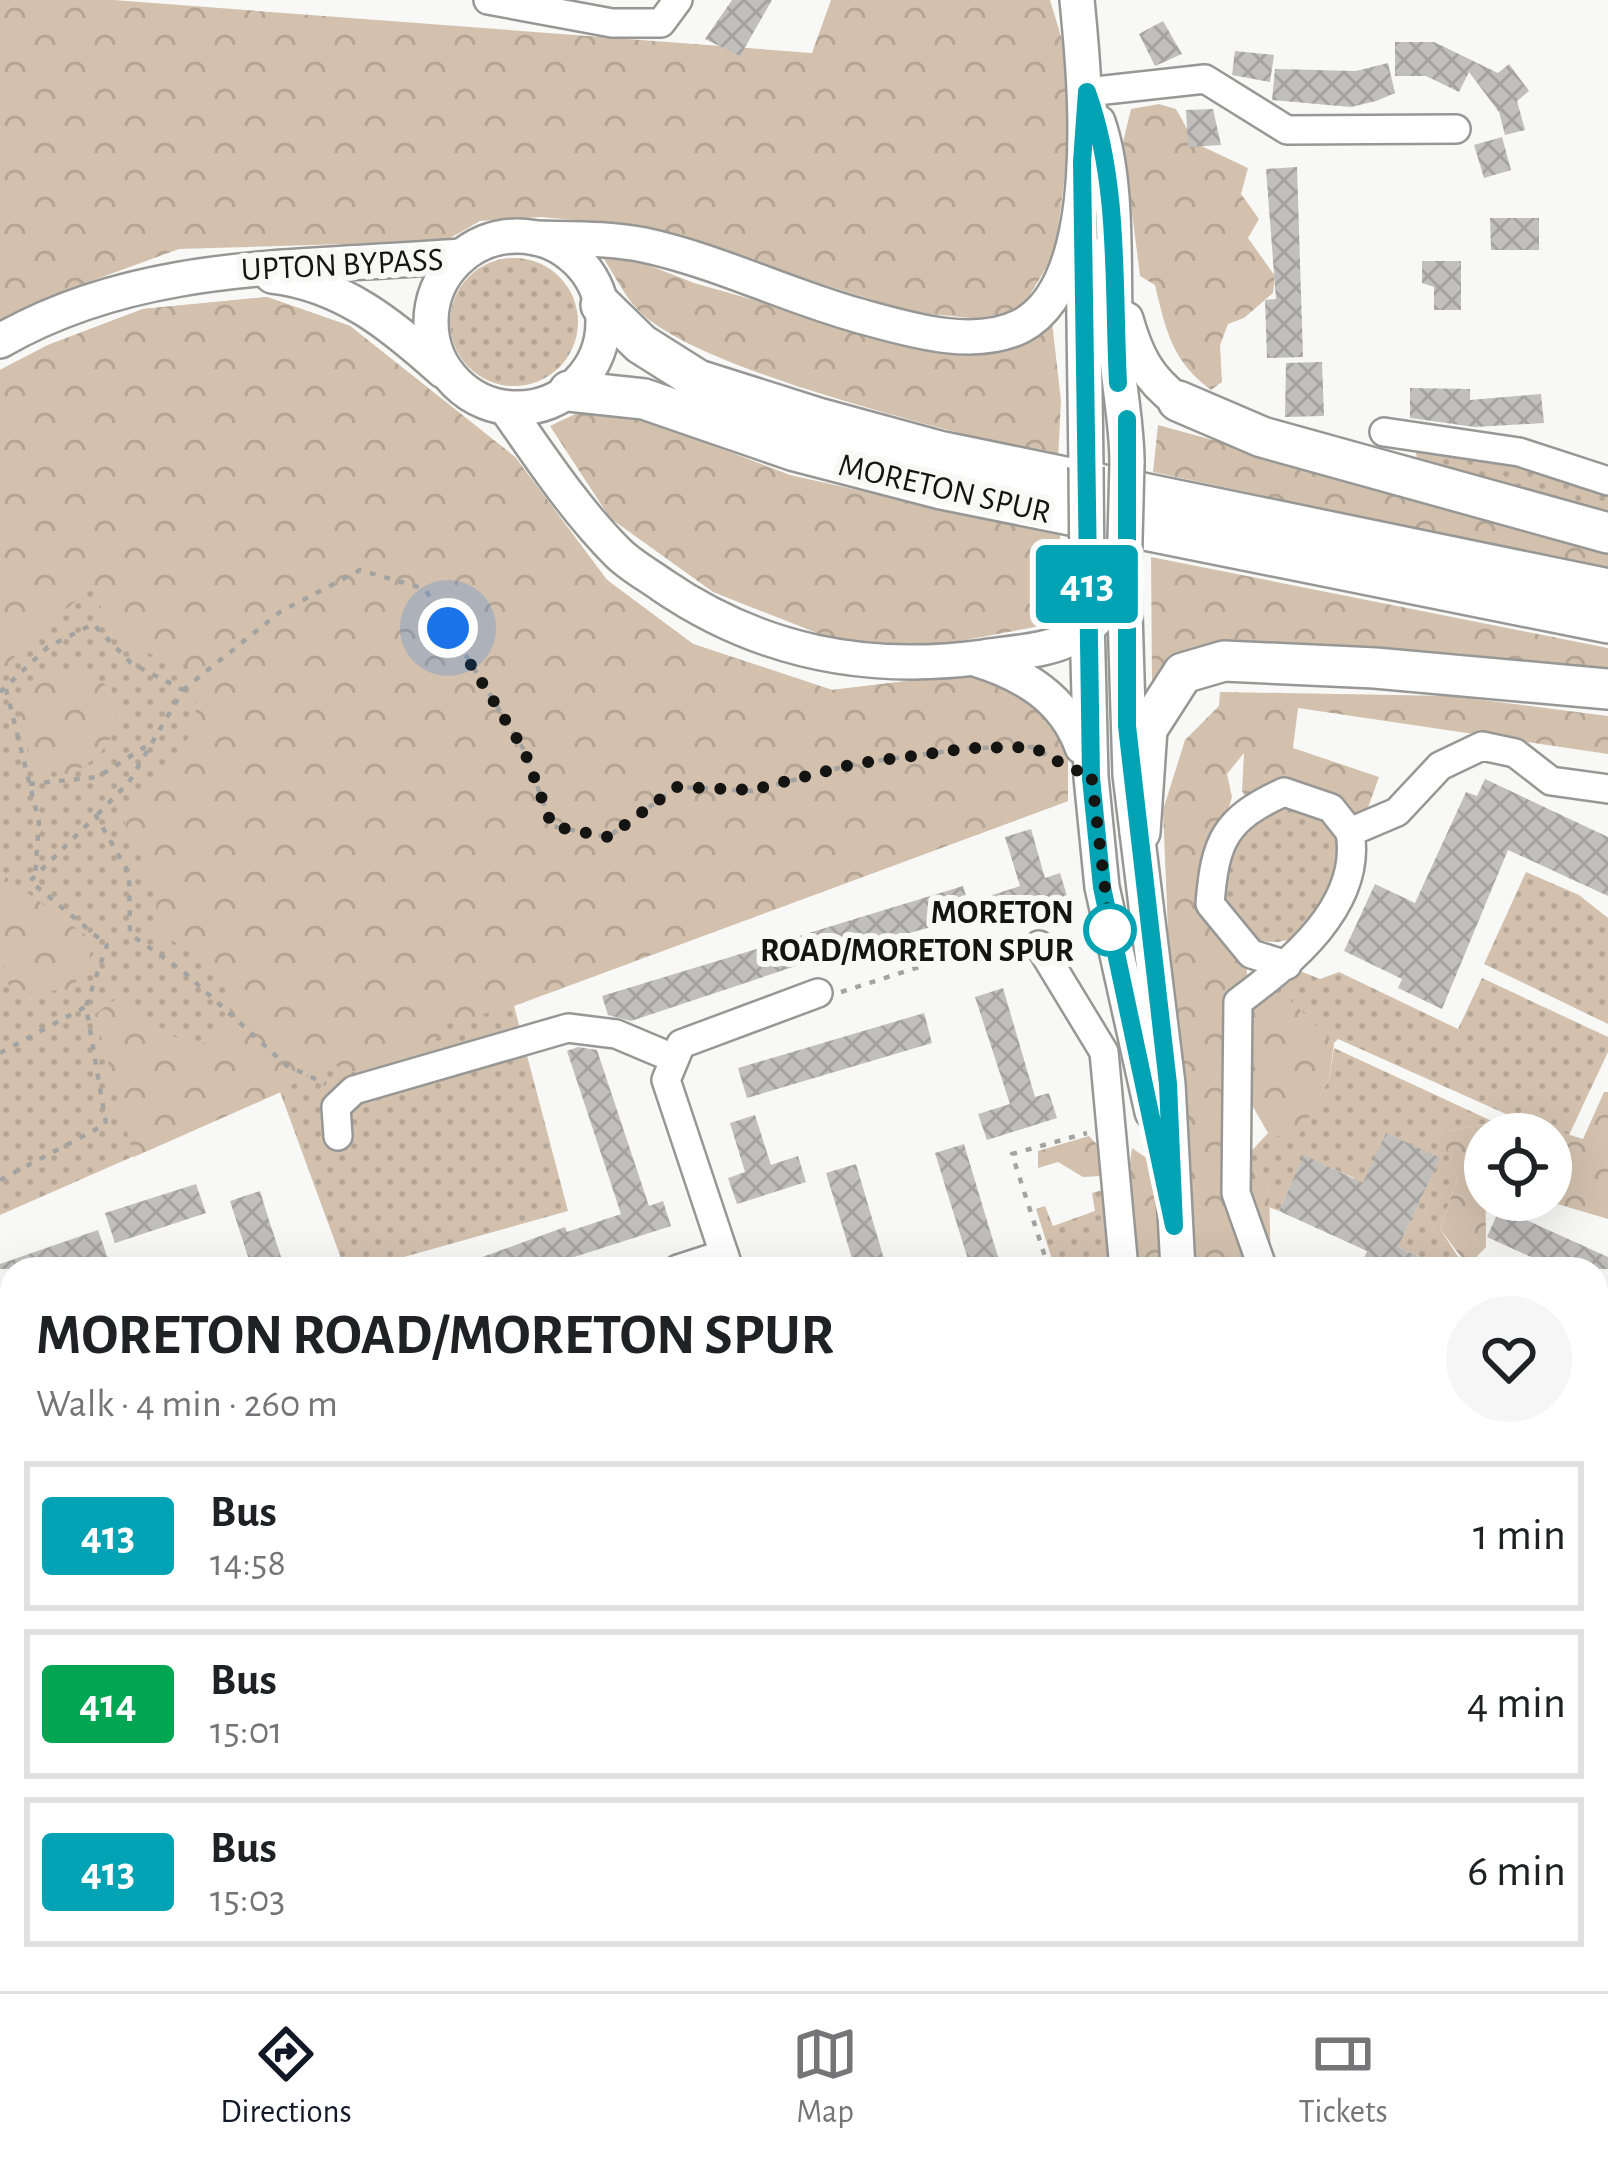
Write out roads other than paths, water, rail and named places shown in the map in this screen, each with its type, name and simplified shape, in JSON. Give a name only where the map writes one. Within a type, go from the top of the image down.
[{"type":"highway","name":"MORETON SPUR","points":[[601,305],[641,344],[698,380],[818,418],[982,460],[1608,589]]},
{"type":"highway","name":"MORETON SPUR","points":[[569,391],[644,399],[795,451],[940,489],[1608,622]]},
{"type":"highway","points":[[1178,401],[1262,437],[1608,533]]},
{"type":"highway","points":[[1140,832],[1147,729],[1183,673],[1224,661],[1375,668],[1608,689]]},
{"type":"main road","points":[[535,238],[578,262],[601,305],[597,353],[569,391],[528,408],[484,403],[449,376],[430,327],[438,288],[460,256],[508,236],[643,245],[860,316],[943,334],[988,336],[1022,325],[1049,302],[1070,265],[1087,92],[1077,0]]},
{"type":"main road","points":[[1087,92],[1102,134],[1117,289],[1118,383],[1127,419],[1124,578],[1130,775],[1168,1084],[1177,1257]]},
{"type":"main road","points":[[1082,162],[1091,772],[1102,887],[1174,1226]]},
{"type":"main road","name":"UPTON BYPASS","points":[[0,341],[35,321],[100,297],[224,270],[460,256]]},
{"type":"main road","name":"UPTON BYPASS","points":[[224,270],[296,279],[329,290],[394,327],[449,376]]},
{"type":"main road","points":[[1117,289],[1136,352],[1154,383],[1178,401]]},
{"type":"main road","points":[[1086,467],[1127,419],[1149,406],[1178,401]]},
{"type":"main road","points":[[506,408],[569,497],[621,556],[744,632],[850,662],[933,664],[1066,645],[1087,632],[1108,608],[1124,578]]},
{"type":"main road","points":[[973,658],[1007,669],[1071,716],[1091,772]]},
{"type":"street","points":[[488,0],[612,23],[661,23],[678,0]]},
{"type":"street","points":[[1087,92],[1205,80],[1287,130],[1456,129]]},
{"type":"street","points":[[1384,432],[1519,452],[1608,481]]},
{"type":"street","points":[[1350,832],[1397,812],[1441,766],[1482,746],[1515,753],[1551,781],[1608,789]]},
{"type":"street","points":[[1259,1257],[1236,1193],[1238,1002],[1287,965],[1336,907],[1353,850],[1350,832],[1330,808],[1284,792],[1242,811],[1214,854],[1210,904],[1251,954],[1287,965]]},
{"type":"street","points":[[1039,945],[1104,1052],[1123,1257]]},
{"type":"street","points":[[725,1257],[666,1080],[673,1058],[681,1044],[818,992]]},
{"type":"street","points":[[338,1136],[336,1107],[348,1094],[568,1028],[616,1034],[673,1058]]},
{"type":"street","points":[[1110,1117],[1148,1090]]},
{"type":"place","name":"MORETON ROAD/MORETON SPUR","points":[[1110,930]]}]
